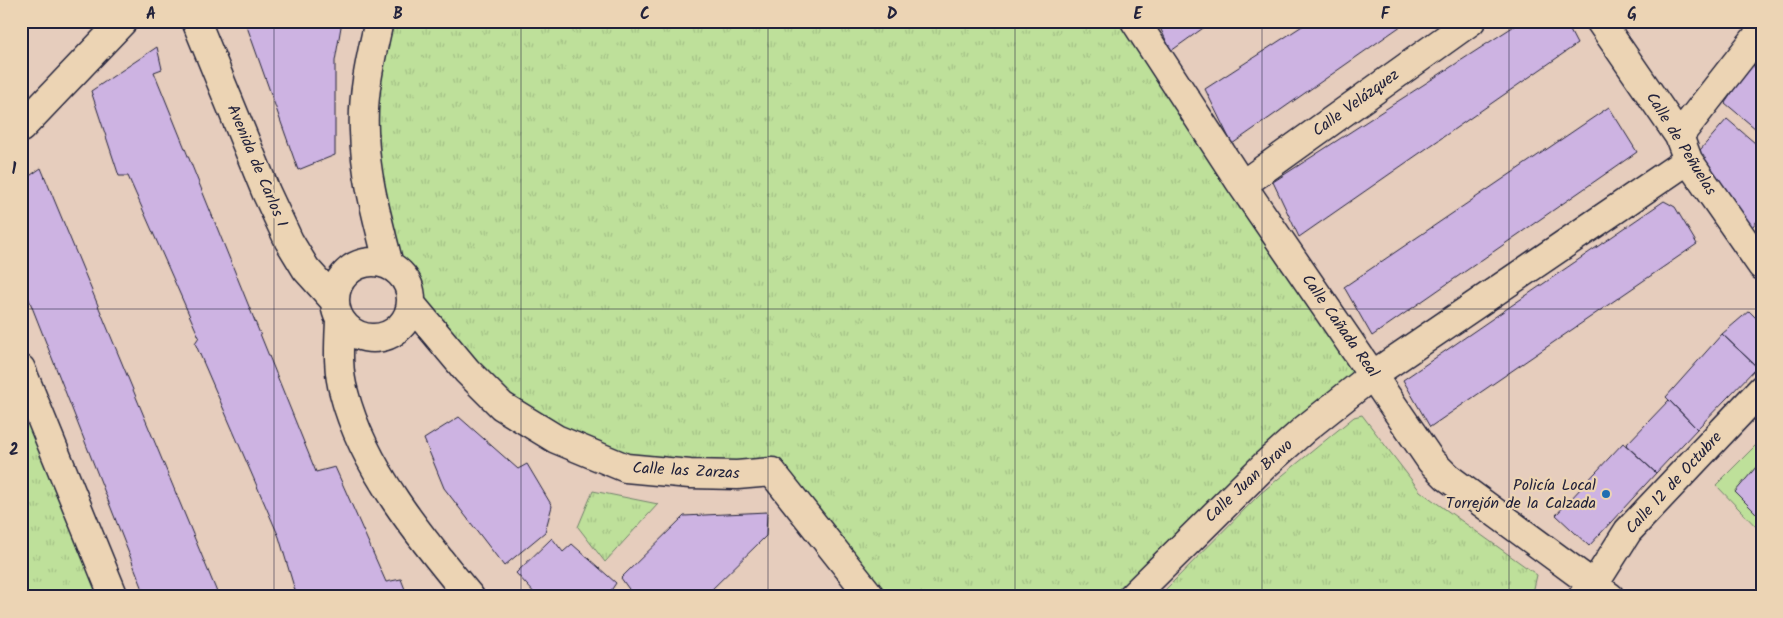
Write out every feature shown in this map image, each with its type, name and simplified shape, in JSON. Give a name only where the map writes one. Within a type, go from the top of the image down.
[{"type":"street","points":[[21,128],[123,21]]},
{"type":"street","name":"Avenida de Carlos I","points":[[196,21],[266,192],[289,241],[306,269],[337,310]]},
{"type":"street","points":[[379,21],[367,78],[364,130],[369,183],[389,265]]},
{"type":"street","name":"Calle Cañada Real","points":[[1135,21],[1242,185],[1374,374],[1431,461],[1447,477],[1596,592]]},
{"type":"street","name":"Calle Velázquez","points":[[1242,185],[1471,21]]},
{"type":"street","name":"Calle de Peñuelas","points":[[1600,21],[1762,266]]},
{"type":"street","name":"Calle Juan Bravo","points":[[1132,597],[1266,464],[1305,429],[1374,374],[1684,148],[1762,30]]},
{"type":"street","points":[[337,310],[348,330],[358,336],[382,338],[393,333],[409,315],[411,304],[410,291],[405,279],[389,265],[377,262],[364,262],[352,268],[336,288],[339,356],[343,392],[353,422],[386,488],[431,550],[470,597]]},
{"type":"street","name":"Calle las Zarzas","points":[[411,304],[467,371],[502,406],[556,439],[626,468],[690,474],[772,472],[872,597]]},
{"type":"street","points":[[21,369],[114,597]]},
{"type":"street","name":"Calle 12 de Octubre","points":[[1596,592],[1628,531],[1762,389]]},
{"type":"green space","points":[[379,21],[1137,21],[1374,374],[1132,597],[871,597],[772,473],[626,468],[502,406],[410,291],[405,279],[396,269],[369,183]]},
{"type":"green space","points":[[21,385],[107,597],[21,597]]},
{"type":"green space","points":[[1362,415],[1420,491],[1537,575],[1532,597],[1158,597],[1261,493],[1354,417]]},
{"type":"green space","points":[[1762,439],[1762,533],[1716,485]]},
{"type":"green space","points":[[593,491],[658,504],[605,562],[578,527]]},
{"type":"building","points":[[245,21],[342,21],[335,61],[335,155],[298,170]]},
{"type":"building","points":[[1157,21],[1213,21],[1171,51]]},
{"type":"building","points":[[1310,21],[1408,21],[1232,144],[1205,89]]},
{"type":"building","points":[[1522,21],[1565,21],[1577,44],[1299,237],[1273,182]]},
{"type":"building","points":[[157,47],[162,69],[154,72],[316,472],[335,467],[386,582],[401,579],[408,597],[297,597],[279,537],[195,343],[199,337],[128,176],[119,176],[91,91]]},
{"type":"building","points":[[1762,58],[1762,73],[1754,67]]},
{"type":"building","points":[[1752,63],[1762,73],[1762,134],[1725,103]]},
{"type":"building","points":[[1609,107],[1637,152],[1372,336],[1344,287]]},
{"type":"building","points":[[1727,119],[1762,149],[1762,215],[1743,238],[1694,157]]},
{"type":"building","points":[[41,168],[219,597],[146,597],[21,279],[21,182]]},
{"type":"building","points":[[1664,201],[1675,207],[1697,244],[1430,427],[1403,380]]},
{"type":"building","points":[[1749,311],[1762,324],[1762,361],[1757,367],[1722,334]]},
{"type":"building","points":[[1722,334],[1757,367],[1697,429],[1666,397]]},
{"type":"building","points":[[1669,400],[1697,429],[1656,473],[1626,445]]},
{"type":"building","points":[[459,417],[518,469],[527,464],[552,506],[545,532],[504,566],[444,488],[424,439]]},
{"type":"building","name":"Policía Local Torrejón de la Calzada","points":[[1623,443],[1656,473],[1589,546],[1556,515]]},
{"type":"building","points":[[1762,460],[1762,519],[1735,492]]},
{"type":"building","points":[[767,512],[766,536],[704,597],[626,597],[631,592],[621,578],[684,516]]},
{"type":"building","points":[[552,538],[563,552],[572,544],[616,583],[610,592],[614,597],[538,597],[516,573]]},
{"type":"place","name":"Policía Local Torrejón de la Calzada","points":[[1606,494]]}]
